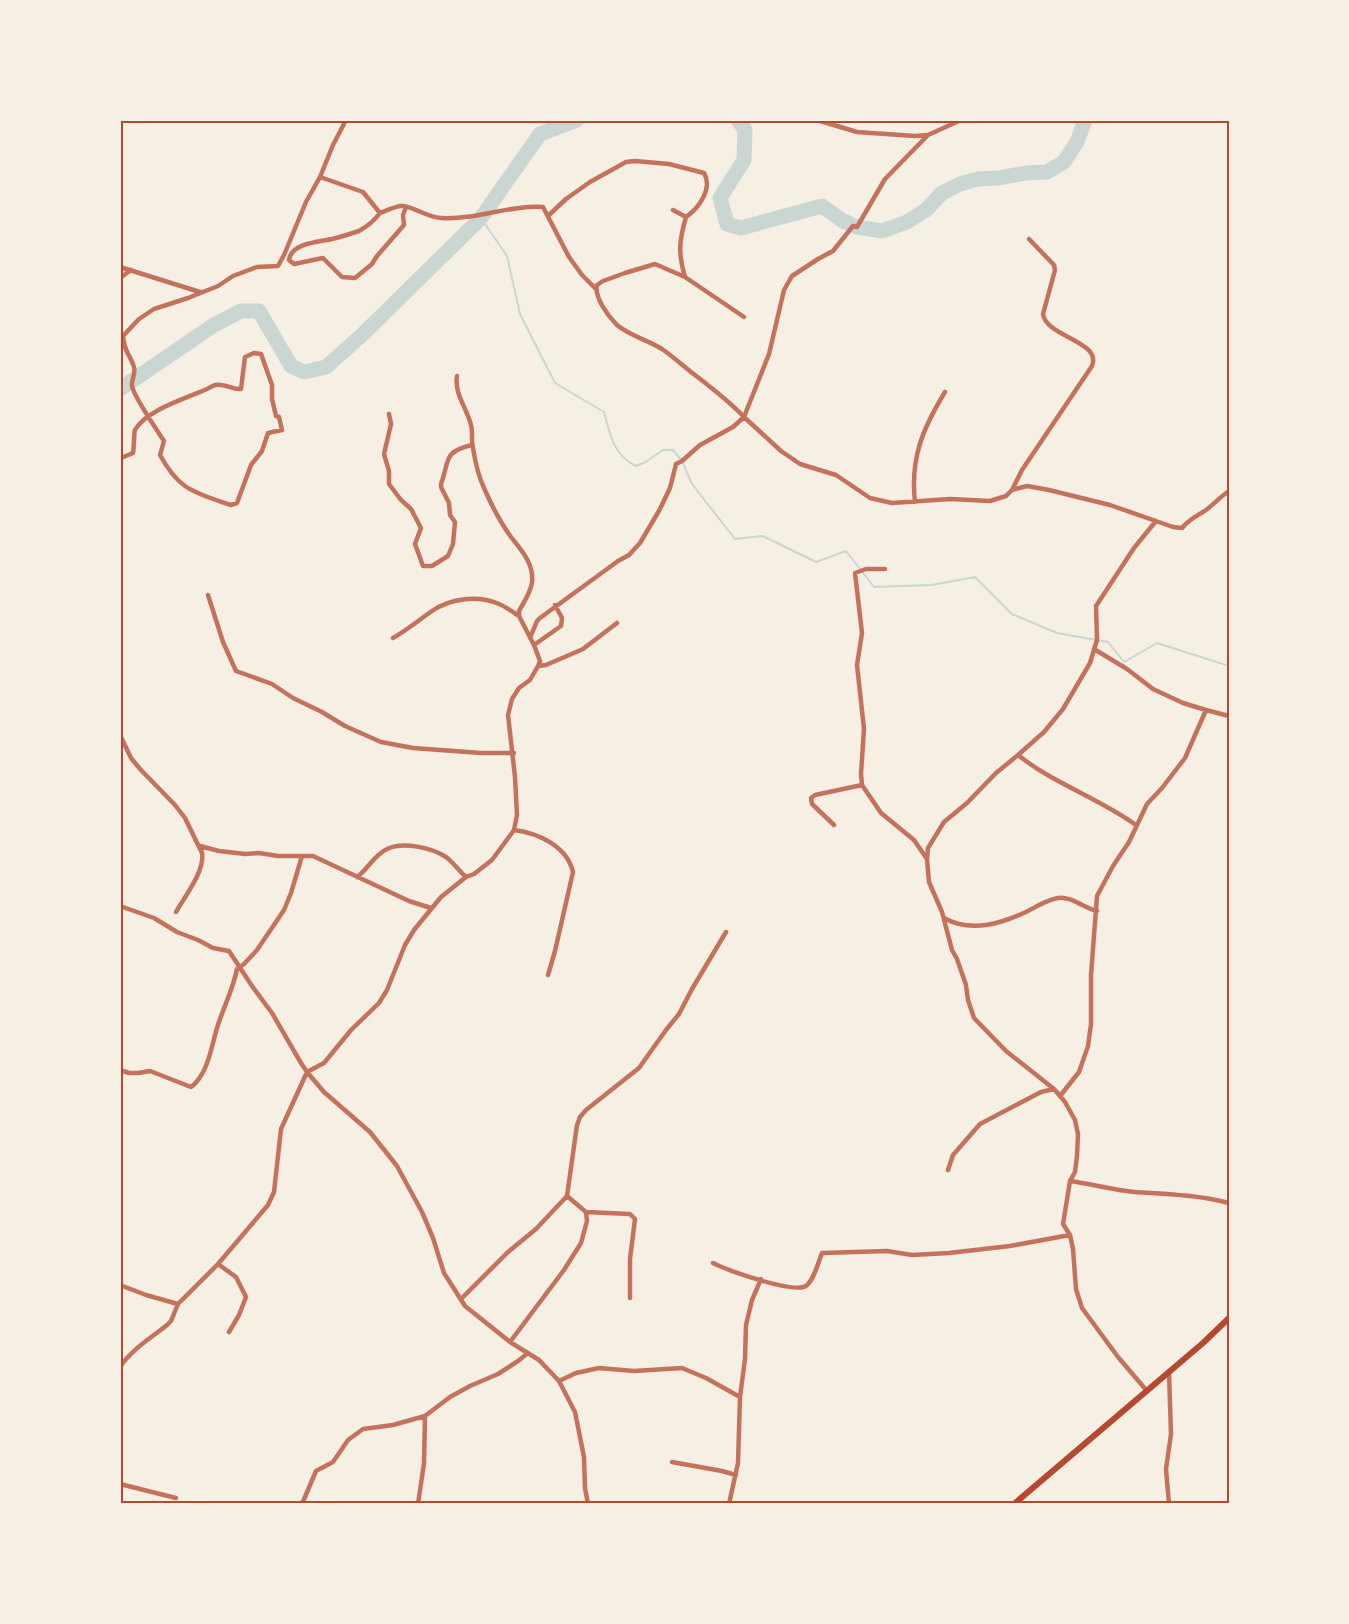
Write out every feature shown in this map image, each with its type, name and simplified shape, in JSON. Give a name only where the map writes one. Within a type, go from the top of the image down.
[{"type":"main road","points":[[1014,1504],[1229,1318]]},
{"type":"street","points":[[120,463],[122,458],[133,453],[136,440],[135,430],[149,416],[181,398],[214,385],[226,385],[234,390],[242,389],[245,357],[254,353],[261,354],[272,385],[272,399],[282,430],[268,433],[262,451],[251,465],[237,503],[231,505],[183,485],[167,468],[160,455],[164,441],[149,416],[132,387],[135,370],[124,348],[122,337],[139,319],[154,309],[202,293],[233,276],[256,267],[278,266],[346,120]]},
{"type":"street","points":[[817,120],[857,132],[915,136],[928,135],[961,120]]},
{"type":"street","points":[[530,638],[537,621],[629,555],[640,543],[670,488],[676,464],[700,445],[733,428],[744,417],[765,367],[784,290],[792,276],[833,251],[853,226],[857,227],[885,179],[928,135]]},
{"type":"street","points":[[548,216],[566,199],[590,182],[626,162],[669,164],[704,173],[707,178],[706,190],[697,207],[686,217],[680,242],[685,277]]},
{"type":"street","points":[[320,177],[363,192],[380,213]]},
{"type":"street","points":[[406,207],[403,215],[404,225],[377,255],[372,264],[355,278],[342,277],[323,258],[294,264],[289,260],[289,255],[295,249],[360,230],[372,223],[380,213],[402,206],[406,207],[433,217],[443,218],[469,217],[528,206],[543,207],[569,257],[596,289],[602,303],[616,323],[669,354],[718,392],[782,451],[800,464],[836,476],[870,498],[892,502],[950,499],[990,501],[1006,496],[1092,366],[1094,360],[1092,354],[1084,346],[1048,325],[1044,319],[1043,314],[1055,270],[1054,265],[1029,239]]},
{"type":"street","points":[[673,210],[686,217]]},
{"type":"street","points":[[596,289],[597,285],[603,281],[655,264],[685,277],[744,317]]},
{"type":"street","points":[[120,267],[202,293]]},
{"type":"street","points":[[120,278],[131,270]]},
{"type":"street","points":[[457,376],[457,390],[472,426],[472,445],[478,471],[488,495],[511,537],[522,549],[531,568],[532,582],[519,616]]},
{"type":"street","points":[[915,502],[913,476],[924,432],[945,392]]},
{"type":"street","points":[[389,414],[391,424],[384,454],[389,471],[389,484],[411,509],[421,528],[415,544],[423,566],[432,566],[448,556],[453,544],[455,522],[450,515],[449,503],[441,484],[450,455],[459,448],[472,445]]},
{"type":"street","points":[[1012,489],[1027,486],[1049,490],[1110,505],[1182,528],[1188,520],[1207,509],[1218,497],[1229,490]]},
{"type":"street","points":[[1147,1391],[1118,1357],[1082,1308],[1078,1296],[1075,1259],[1070,1235],[1063,1224],[1070,1181],[1076,1172],[1078,1134],[1075,1120],[1065,1102],[1054,1089],[1006,1052],[974,1018],[966,985],[952,950],[944,918],[929,882],[927,859],[928,848],[944,822],[1044,732],[1063,709],[1090,663],[1097,640],[1096,606],[1134,548],[1156,521]]},
{"type":"street","points":[[885,569],[866,569],[855,573],[862,633],[857,665],[864,729],[862,785],[881,813],[914,840],[927,859]]},
{"type":"street","points":[[208,595],[236,671],[272,684],[293,699],[381,742],[413,748],[514,753]]},
{"type":"street","points":[[120,1367],[138,1347],[171,1321],[178,1304],[218,1264],[268,1205],[274,1192],[281,1129],[307,1072],[324,1063],[351,1030],[379,1003],[387,990],[405,945],[431,908],[466,877],[474,874],[492,860],[514,830],[517,815],[514,753],[509,722],[512,699],[519,688],[530,680],[540,661],[519,616],[501,604],[483,598],[453,601],[435,609],[393,638]]},
{"type":"street","points":[[534,645],[561,626],[562,618],[555,606]]},
{"type":"street","points":[[538,666],[583,650],[617,623]]},
{"type":"street","points":[[1094,649],[1127,669],[1153,689],[1183,703],[1229,716]]},
{"type":"street","points":[[1060,1096],[1079,1072],[1088,1046],[1097,896],[1129,842],[1147,804],[1185,758],[1206,710]]},
{"type":"street","points":[[120,735],[131,758],[175,805],[200,846],[203,857],[201,868],[176,912]]},
{"type":"street","points":[[1018,755],[1042,773],[1064,783],[1136,825]]},
{"type":"street","points":[[834,825],[812,804],[811,798],[815,795],[862,785]]},
{"type":"street","points":[[514,830],[525,831],[546,840],[560,850],[571,865],[573,872],[548,975]]},
{"type":"street","points":[[357,877],[371,861],[387,849],[406,845],[446,857],[466,877]]},
{"type":"street","points":[[200,846],[245,854],[313,856],[409,901],[431,908]]},
{"type":"street","points":[[120,1070],[129,1073],[150,1071],[191,1087],[200,1080],[237,969],[257,950],[284,910],[302,856]]},
{"type":"street","points":[[944,918],[954,924],[972,927],[996,924],[1059,898],[1078,902],[1088,909],[1097,911]]},
{"type":"street","points":[[120,906],[154,918],[183,935],[213,948],[229,951],[272,1012],[307,1072],[324,1092],[370,1132],[397,1166],[422,1212],[444,1273],[460,1299],[510,1342],[539,1360],[559,1381],[575,1412],[584,1457],[588,1504]]},
{"type":"street","points":[[460,1299],[508,1252],[536,1229],[567,1196],[580,1117],[639,1068],[679,1014],[726,932]]},
{"type":"street","points":[[948,1170],[953,1155],[980,1124],[1041,1092],[1054,1089]]},
{"type":"street","points":[[1070,1181],[1135,1192],[1179,1194],[1229,1203]]},
{"type":"street","points":[[567,1196],[586,1212],[630,1214],[635,1219],[630,1259],[630,1298]]},
{"type":"street","points":[[510,1342],[564,1270],[581,1243],[586,1231],[586,1212]]},
{"type":"street","points":[[712,1263],[732,1272],[789,1288],[802,1288],[808,1285],[822,1253],[887,1251],[912,1255],[949,1253],[1010,1246],[1070,1235]]},
{"type":"street","points":[[218,1264],[236,1277],[246,1297],[229,1332]]},
{"type":"street","points":[[729,1504],[738,1463],[740,1397],[745,1372],[746,1325],[752,1300],[761,1279]]},
{"type":"street","points":[[120,1285],[178,1304]]},
{"type":"street","points":[[302,1504],[316,1471],[333,1462],[355,1433],[363,1429],[393,1425],[425,1416],[450,1397],[498,1374],[528,1353]]},
{"type":"street","points":[[559,1381],[576,1373],[599,1368],[634,1371],[682,1368],[740,1397]]},
{"type":"street","points":[[1169,1372],[1171,1434],[1166,1469],[1169,1504]]},
{"type":"street","points":[[418,1504],[424,1463],[425,1416]]},
{"type":"street","points":[[672,1462],[735,1475]]},
{"type":"street","points":[[120,1484],[176,1498]]},
{"type":"waterway","points":[[120,389],[214,325],[241,311],[259,311],[291,366],[304,372],[326,367],[363,334],[481,218],[540,134],[577,120]]},
{"type":"waterway","points":[[738,120],[745,130],[744,160],[720,198],[727,224],[741,228],[822,206],[843,221],[857,227],[882,231],[907,222],[926,210],[942,193],[960,184],[978,179],[1047,172],[1064,162],[1077,142],[1085,120]]},
{"type":"waterway","points":[[481,218],[507,256],[520,314],[555,383],[604,412],[617,450],[636,466],[663,450],[673,450],[682,461],[692,484],[735,539],[763,536],[816,562],[846,551],[874,587],[932,585],[975,577],[1012,614],[1057,633],[1108,642],[1124,662],[1157,643],[1229,666]]}]
